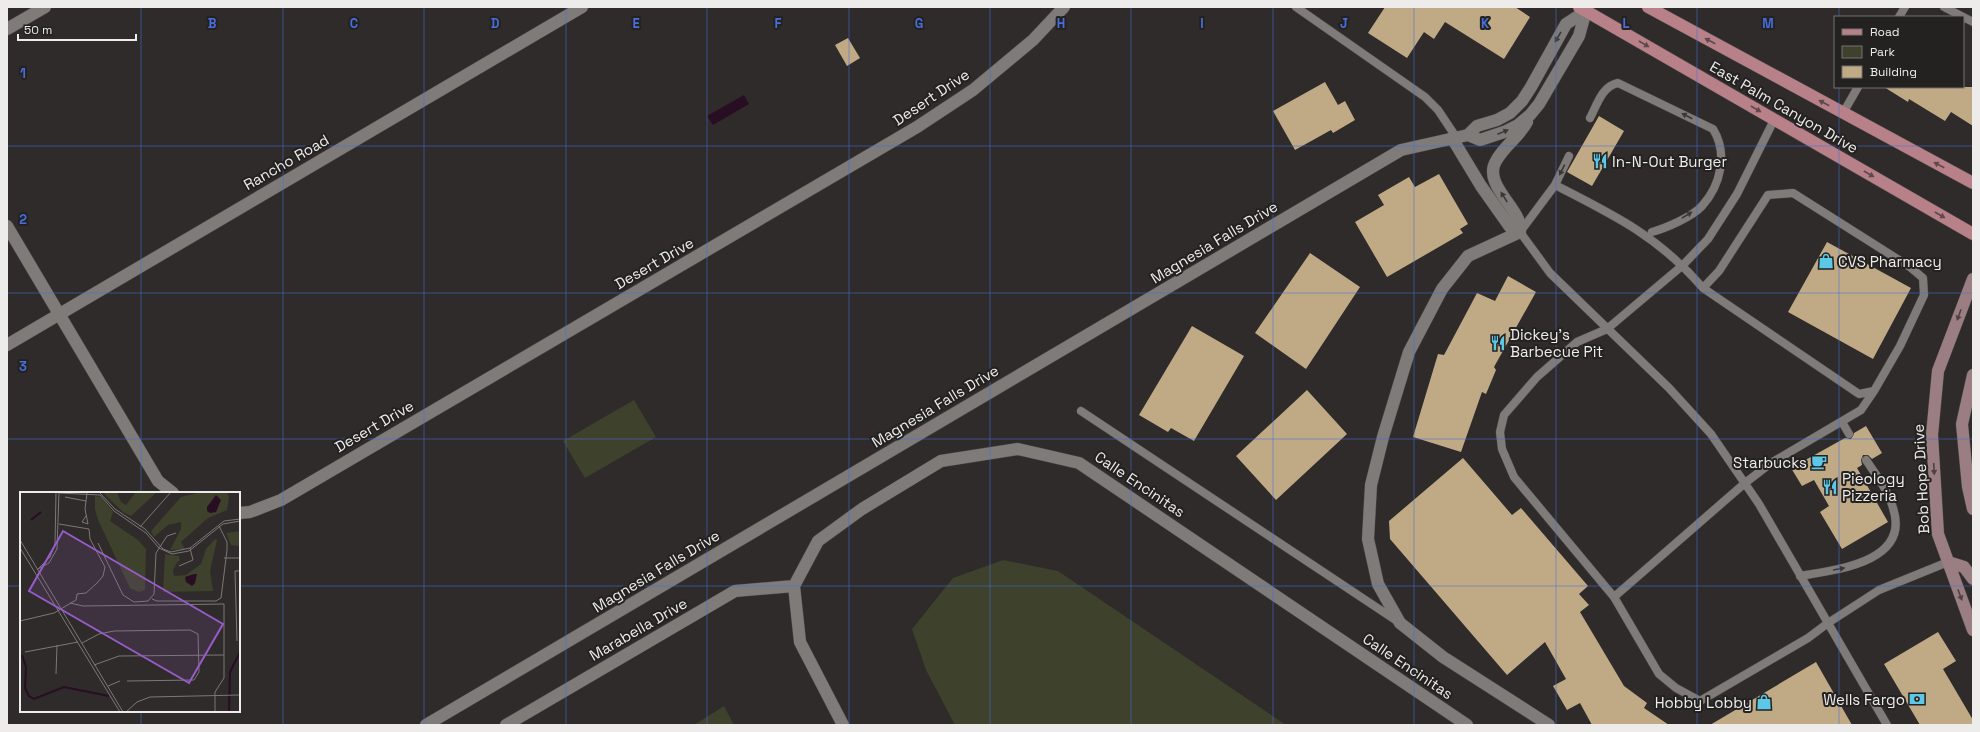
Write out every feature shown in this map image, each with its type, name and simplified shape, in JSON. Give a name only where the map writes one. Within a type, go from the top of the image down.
[{"type":"main road","name":"East Palm Canyon Drive","points":[[1648,7],[1973,183]]},
{"type":"main road","name":"East Palm Canyon Drive","points":[[1584,8],[1774,120],[1973,234]]},
{"type":"main road","name":"Bob Hope Drive","points":[[1973,279],[1938,371],[1932,435],[1938,534],[1973,630]]},
{"type":"main road","points":[[1973,375],[1962,424],[1968,487],[1973,509]]},
{"type":"main road","points":[[1948,562],[1964,566],[1973,579]]},
{"type":"street","points":[[7,29],[44,7]]},
{"type":"street","name":"Rancho Road","points":[[7,346],[582,7]]},
{"type":"street","name":"Desert Drive","points":[[240,512],[250,512],[281,500],[917,127],[973,90],[1033,40],[1064,7]]},
{"type":"street","name":"Magnesia Falls Drive","points":[[1468,135],[1480,140],[1504,132],[1518,125],[1533,112],[1579,36],[1584,8]]},
{"type":"street","name":"Magnesia Falls Drive","points":[[426,725],[1401,150],[1468,135],[1477,126],[1497,120],[1510,113],[1522,101],[1566,24],[1584,8]]},
{"type":"street","points":[[1520,232],[1519,220],[1495,182],[1494,166],[1496,160],[1523,129],[1533,112]]},
{"type":"street","points":[[1454,138],[1481,186],[1510,227],[1520,232]]},
{"type":"street","points":[[7,226],[158,481],[172,492]]},
{"type":"street","points":[[1520,232],[1468,256],[1442,289],[1409,352],[1382,437],[1371,485],[1368,539],[1378,584],[1400,623],[1444,657],[1549,725]]},
{"type":"street","name":"Calle Encinitas","points":[[794,586],[818,541],[862,509],[941,461],[1018,449],[1079,462],[1468,725]]},
{"type":"street","points":[[794,586],[800,642],[843,725]]},
{"type":"street","name":"Marabella Drive","points":[[506,725],[735,591],[794,586]]},
{"type":"lane","points":[[1296,7],[1425,97],[1438,110],[1454,138]]},
{"type":"lane","points":[[1900,16],[1905,7]]},
{"type":"lane","points":[[1944,7],[1961,16]]},
{"type":"lane","points":[[1964,17],[1973,22]]},
{"type":"lane","points":[[1590,118],[1604,90],[1612,84],[1618,83],[1713,129],[1718,138],[1722,152],[1722,163],[1716,185],[1701,207],[1671,226],[1652,232]]},
{"type":"lane","points":[[1843,113],[1857,88]]},
{"type":"lane","points":[[1774,120],[1737,194],[1708,239],[1683,265],[1607,329],[1577,342],[1537,377],[1504,415],[1500,432],[1502,449],[1514,477],[1614,597],[1659,674],[1676,688],[1700,701],[1808,638],[1828,623],[1879,590],[1948,562]]},
{"type":"lane","points":[[1569,156],[1555,185],[1520,232],[1550,273],[1669,388],[1711,434],[1759,504],[1887,725]]},
{"type":"lane","points":[[1555,185],[1616,216],[1649,237],[1683,265],[1703,288],[1860,394],[1874,391]]},
{"type":"lane","points":[[1614,597],[1745,483],[1771,463],[1861,410],[1874,391],[1900,346],[1924,294],[1923,278],[1910,267],[1793,193],[1768,195],[1719,271],[1703,288]]},
{"type":"lane","points":[[1081,411],[1400,623]]},
{"type":"lane","points":[[1842,422],[1850,434]]},
{"type":"lane","points":[[1800,576],[1852,567],[1868,560],[1880,552],[1890,542],[1896,530],[1896,518],[1889,497],[1866,460]]},
{"type":"green space","points":[[634,400],[656,437],[585,478],[563,441]]},
{"type":"green space","points":[[1003,560],[1058,571],[1286,725],[955,725],[926,670],[912,629],[953,578]]},
{"type":"green space","points":[[724,706],[734,725],[694,725]]},
{"type":"shaded area","points":[[744,95],[749,104],[713,125],[707,116]]},
{"type":"building","points":[[1385,7],[1515,7],[1530,17],[1504,59],[1445,22],[1434,39],[1424,32],[1407,58],[1368,33]]},
{"type":"building","points":[[848,38],[860,58],[847,66],[835,45]]},
{"type":"building","points":[[1325,82],[1338,105],[1345,101],[1355,120],[1333,133],[1331,130],[1295,150],[1273,111]]},
{"type":"building","points":[[1973,87],[1973,126],[1951,112],[1945,121],[1909,99],[1908,102],[1886,88]]},
{"type":"building","points":[[1599,116],[1624,131],[1592,186],[1567,172]]},
{"type":"building","points":[[1439,174],[1468,224],[1460,229],[1463,233],[1387,277],[1355,222],[1384,205],[1378,195],[1409,177],[1415,187]]},
{"type":"building","points":[[1827,242],[1911,288],[1873,359],[1788,312]]},
{"type":"building","points":[[1310,253],[1360,287],[1306,369],[1255,333]]},
{"type":"building","points":[[1508,276],[1536,292],[1494,367],[1496,370],[1486,394],[1482,392],[1461,452],[1413,437],[1438,354],[1444,355],[1477,293],[1495,301]]},
{"type":"building","points":[[1192,326],[1244,356],[1194,441],[1171,428],[1168,432],[1139,415]]},
{"type":"building","points":[[1307,390],[1347,434],[1276,500],[1236,456]]},
{"type":"building","points":[[1866,426],[1882,453],[1872,459],[1868,455],[1863,455],[1861,460],[1862,465],[1857,468],[1888,522],[1842,549],[1820,512],[1829,506],[1814,480],[1802,486],[1791,468],[1845,438],[1851,439],[1854,433]]},
{"type":"building","points":[[1463,458],[1512,515],[1521,508],[1588,586],[1579,594],[1589,605],[1580,612],[1624,686],[1647,703],[1644,708],[1669,725],[1592,725],[1580,703],[1567,710],[1553,686],[1566,679],[1545,642],[1507,675],[1390,539],[1389,521]]},
{"type":"building","points":[[1938,632],[1956,661],[1943,669],[1973,720],[1973,725],[1920,725],[1884,664]]},
{"type":"building","points":[[1816,662],[1852,725],[1710,725]]},
{"type":"place","name":"In-N-Out Burger","points":[[1600,161]]},
{"type":"place","name":"CVS Pharmacy","points":[[1826,261]]},
{"type":"place","name":"Dickey's Barbecue Pit","points":[[1498,343]]},
{"type":"place","name":"Starbucks","points":[[1819,462]]},
{"type":"place","name":"Pieology Pizzeria","points":[[1830,487]]},
{"type":"place","name":"Wells Fargo","points":[[1917,699]]},
{"type":"place","name":"Hobby Lobby","points":[[1764,702]]}]
